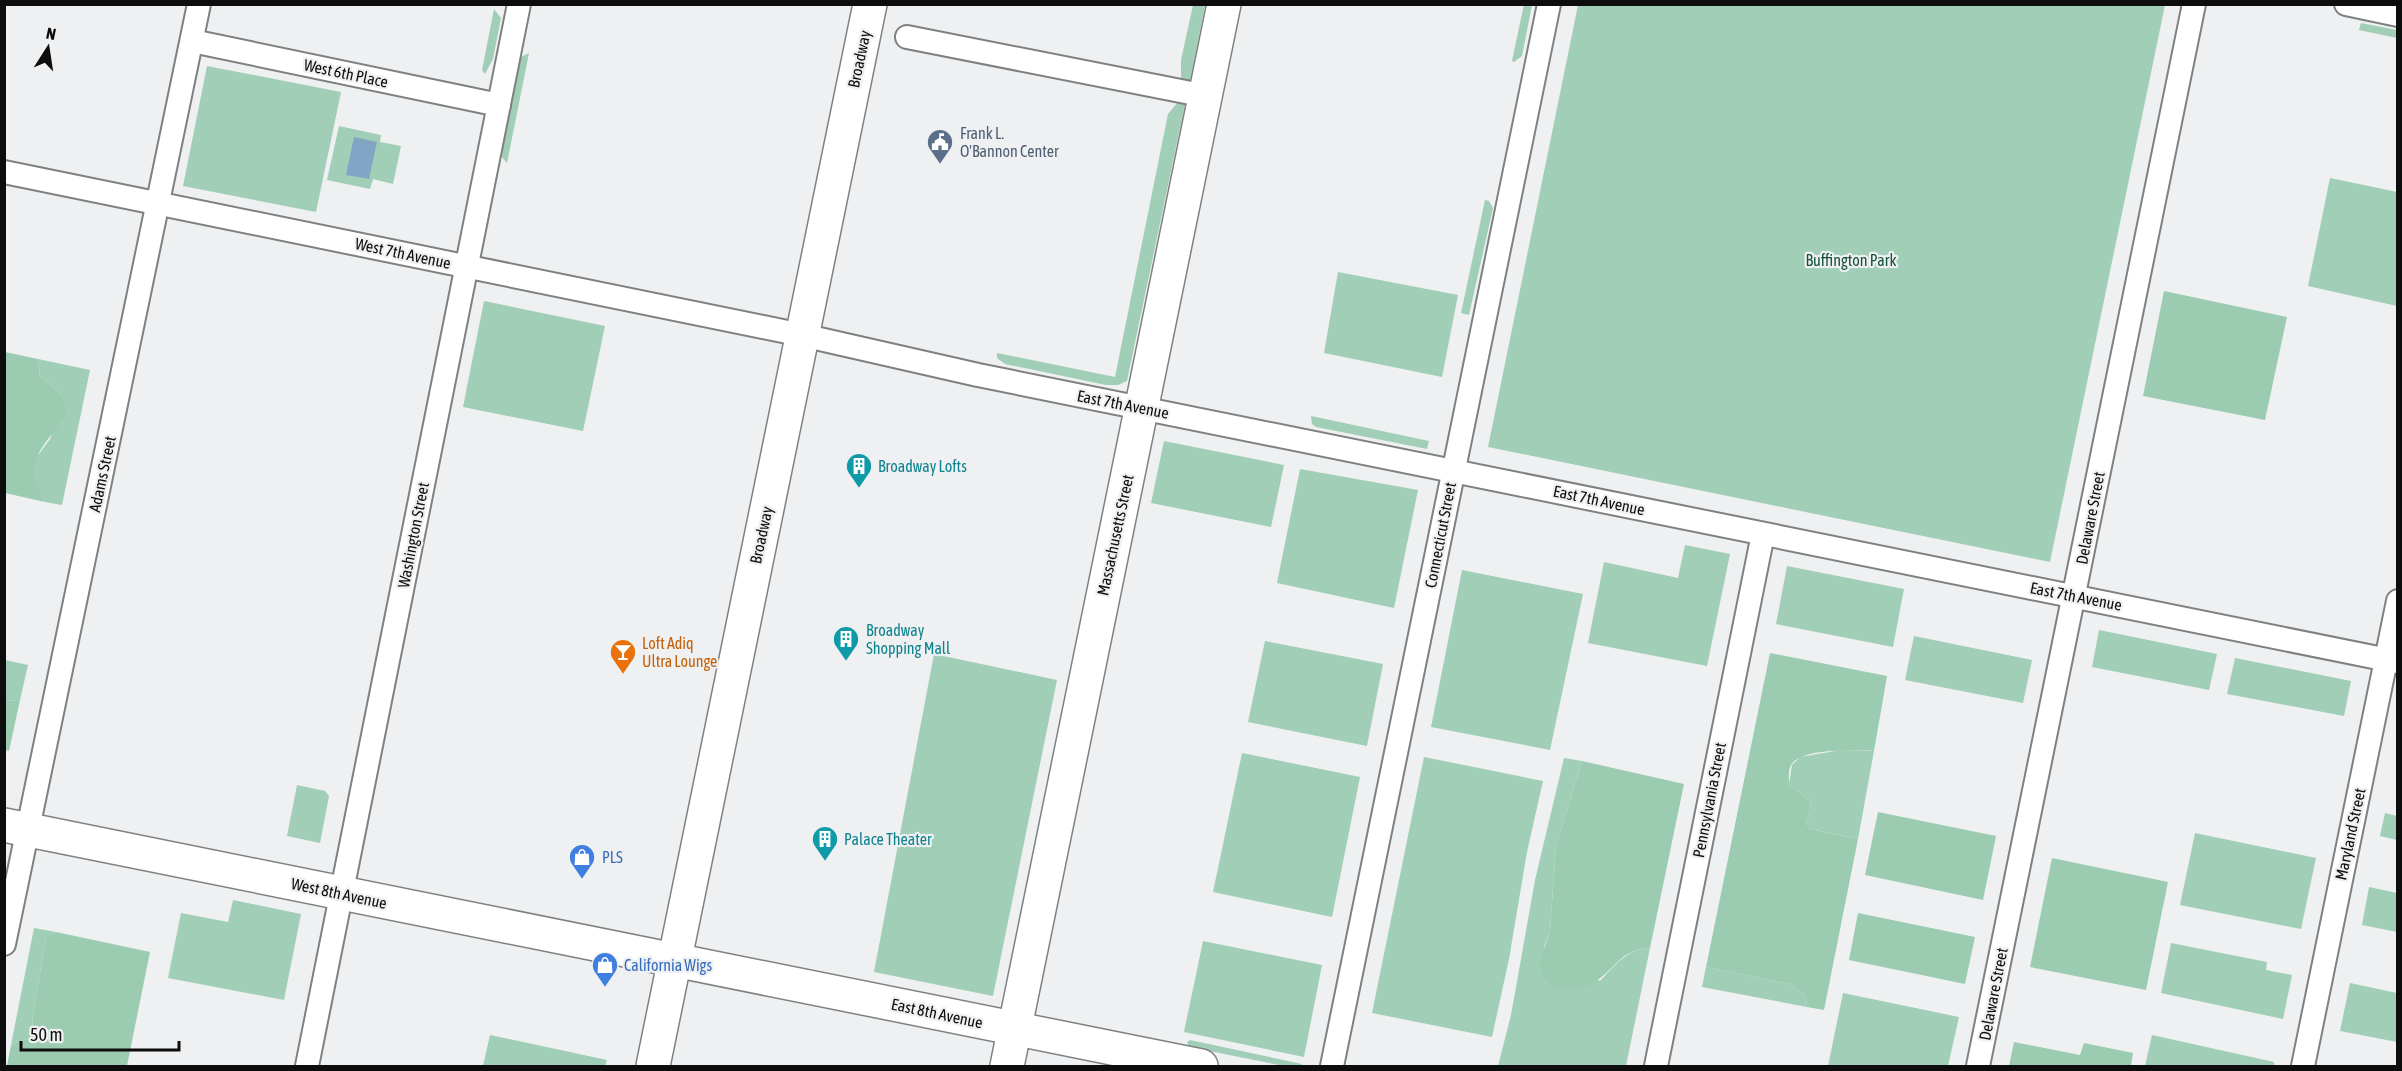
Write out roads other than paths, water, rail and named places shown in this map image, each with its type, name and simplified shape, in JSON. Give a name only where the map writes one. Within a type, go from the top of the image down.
[{"type":"street","name":"Adams Street","points":[[4,944],[17,827],[159,203],[199,4]]},
{"type":"street","name":"Washington Street","points":[[307,1066],[519,4]]},
{"type":"street","name":"Broadway","points":[[653,1066],[870,4]]},
{"type":"street","name":"Massachusetts Street","points":[[1007,1066],[1224,4]]},
{"type":"street","name":"Connecticut Street","points":[[1332,1066],[1549,4]]},
{"type":"street","name":"Delaware Street","points":[[1978,1066],[2194,4]]},
{"type":"street","points":[[2346,4],[2397,15]]},
{"type":"street","points":[[907,37],[1206,96]]},
{"type":"street","name":"West 6th Place","points":[[192,41],[499,105]]},
{"type":"street","name":"West 7th Avenue","points":[[4,172],[802,335]]},
{"type":"street","name":"East 7th Avenue","points":[[802,335],[1453,471],[2392,661]]},
{"type":"street","name":"Pennsylvania Street","points":[[1656,1066],[1763,534]]},
{"type":"street","name":"Maryland Street","points":[[2302,1066],[2392,661],[2397,601]]},
{"type":"street","name":"West 8th Avenue","points":[[17,827],[341,894],[674,959]]},
{"type":"street","name":"East 8th Avenue","points":[[674,959],[1201,1066]]},
{"type":"water","points":[[354,137],[377,142],[369,179],[346,175]]},
{"type":"place","name":"Frank L. O'Bannon Center","points":[[940,165]]},
{"type":"place","name":"Broadway Lofts","points":[[859,489]]},
{"type":"place","name":"Broadway Shopping Mall","points":[[846,662]]},
{"type":"place","name":"Loft Adiq Ultra Lounge","points":[[623,675]]},
{"type":"place","name":"Palace Theater","points":[[825,862]]},
{"type":"place","name":"PLS","points":[[582,880]]},
{"type":"place","name":"California Wigs","points":[[605,988]]},
{"type":"park label","name":"Buffington Park","points":[[1851,260]]}]
